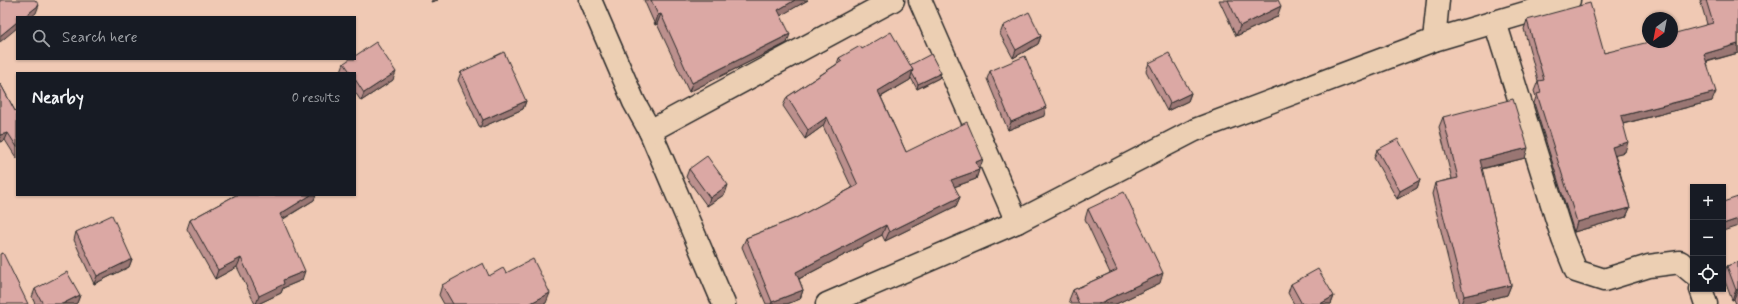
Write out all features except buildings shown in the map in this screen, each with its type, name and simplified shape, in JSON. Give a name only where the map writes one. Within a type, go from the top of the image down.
[{"type":"street","points":[[590,0],[634,102],[650,131],[724,304]]},
{"type":"street","points":[[650,131],[893,0]]},
{"type":"street","points":[[920,0],[1017,222]]},
{"type":"street","points":[[1434,40],[1438,0]]},
{"type":"street","points":[[827,304],[1017,222],[1195,130],[1434,40],[1569,0]]},
{"type":"street","points":[[1495,22],[1563,239],[1576,271],[1604,280],[1649,266],[1680,262],[1690,270]]},
{"type":"street","points":[[1702,292],[1706,304]]}]
